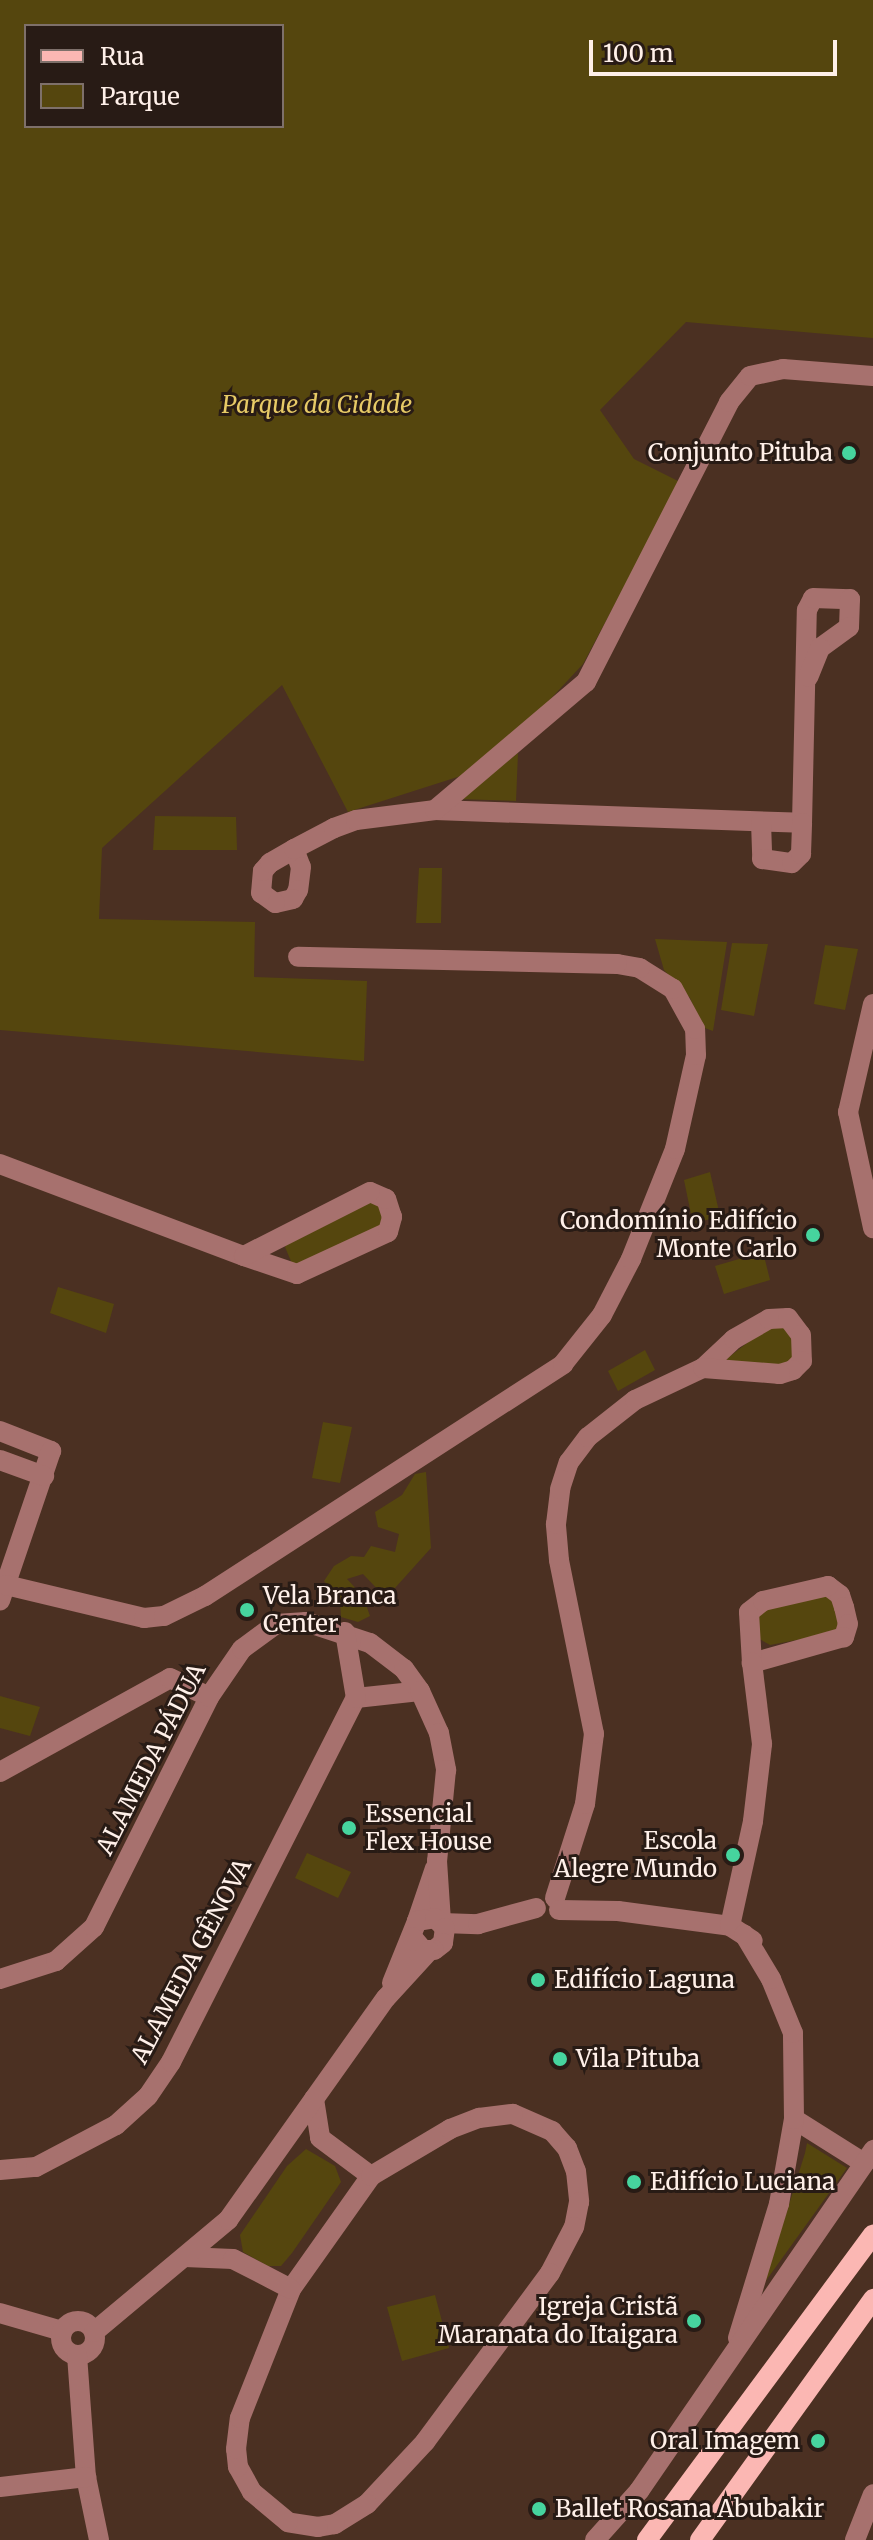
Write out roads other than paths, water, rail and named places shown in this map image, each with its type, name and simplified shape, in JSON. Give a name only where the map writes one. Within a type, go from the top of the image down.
[{"type":"main road","points":[[647,2540],[873,2235]]},
{"type":"main road","points":[[700,2540],[873,2299]]},
{"type":"main road","points":[[629,2540],[667,2513]]},
{"type":"street","points":[[435,810],[573,695],[597,668],[729,402],[744,382],[774,369],[873,376]]},
{"type":"street","points":[[761,822],[760,853],[768,862],[798,860],[808,677]]},
{"type":"street","points":[[294,849],[356,820],[435,810],[802,823]]},
{"type":"street","points":[[0,1431],[50,1448],[44,1476],[3,1593],[144,1618],[164,1616],[205,1596],[563,1364],[602,1315],[631,1259],[675,1149],[696,1055],[695,1029],[673,989],[640,968],[617,964],[298,957]]},
{"type":"street","points":[[873,1004],[848,1112],[873,1228]]},
{"type":"street","points":[[0,1164],[244,1256],[306,1274],[388,1232],[392,1217],[386,1199],[370,1192],[244,1256]]},
{"type":"street","points":[[550,1903],[585,1804],[594,1734],[559,1560],[556,1524],[560,1489],[569,1462],[608,1419],[635,1400],[703,1368],[734,1339],[769,1319],[788,1318],[801,1335],[802,1361],[793,1370],[780,1374],[703,1368]]},
{"type":"street","points":[[0,1460],[44,1476]]},
{"type":"street","points":[[737,2346],[740,2319],[779,2204],[794,2119],[793,2033],[786,2010],[737,1930],[762,1744],[752,1663],[749,1612],[763,1601],[828,1586],[840,1595],[848,1624],[844,1637],[752,1663]]},
{"type":"street","name":"ALAMEDA PÁDUA","points":[[0,1979],[56,1961],[94,1927],[209,1697],[242,1649],[272,1626],[306,1622],[345,1632],[386,1652],[420,1691],[444,1754],[437,1861],[442,1922],[446,1933],[434,1949]]},
{"type":"street","points":[[345,1632],[356,1698],[420,1691]]},
{"type":"street","points":[[0,1772],[170,1678],[209,1697]]},
{"type":"street","name":"ALAMEDA GÊNOVA","points":[[0,2170],[36,2167],[78,2148],[116,2125],[148,2096],[171,2062],[356,1698]]},
{"type":"street","name":"ALAMEDA PÁDUA","points":[[386,1998],[415,1929],[437,1861]]},
{"type":"street","points":[[99,2540],[86,2477],[80,2361],[92,2348],[99,2325],[228,2220],[386,1998],[434,1949],[478,1924],[550,1903],[737,1930]]},
{"type":"street","points":[[434,1949],[415,1929],[429,1917],[442,1922],[478,1924]]},
{"type":"street","points":[[314,2099],[320,2138],[371,2176]]},
{"type":"street","points":[[513,2114],[552,2131],[567,2148],[579,2202],[574,2227],[550,2273],[425,2442],[353,2516],[318,2527],[273,2513],[252,2492],[238,2467],[240,2418],[291,2289],[371,2176],[450,2129],[479,2118],[513,2114]]},
{"type":"street","points":[[595,2540],[639,2491],[869,2156],[794,2119]]},
{"type":"street","points":[[283,2144],[320,2138]]},
{"type":"street","points":[[228,2220],[233,2259]]},
{"type":"street","points":[[185,2257],[233,2259],[291,2289]]},
{"type":"street","points":[[0,2313],[55,2332],[63,2347],[80,2361]]},
{"type":"street","points":[[55,2332],[76,2320],[99,2325]]},
{"type":"street","points":[[0,2487],[86,2477]]},
{"type":"street","points":[[855,2540],[873,2494]]},
{"type":"place","name":"Conjunto Pituba","points":[[849,453]]},
{"type":"place","name":"Condomínio Edifício Monte Carlo","points":[[813,1235]]},
{"type":"place","name":"Vela Branca Center","points":[[247,1610]]},
{"type":"place","name":"Essencial Flex House","points":[[349,1828]]},
{"type":"place","name":"Escola Alegre Mundo","points":[[733,1855]]},
{"type":"place","name":"Edifício Laguna","points":[[538,1980]]},
{"type":"place","name":"Vila Pituba","points":[[560,2059]]},
{"type":"place","name":"Edifício Luciana","points":[[634,2182]]},
{"type":"place","name":"Igreja Cristã Maranata do Itaigara","points":[[694,2321]]},
{"type":"place","name":"Oral Imagem","points":[[818,2441]]},
{"type":"place","name":"Ballet Rosana Abubakir","points":[[539,2509]]},
{"type":"park label","name":"Parque da Cidade","points":[[317,405]]}]
